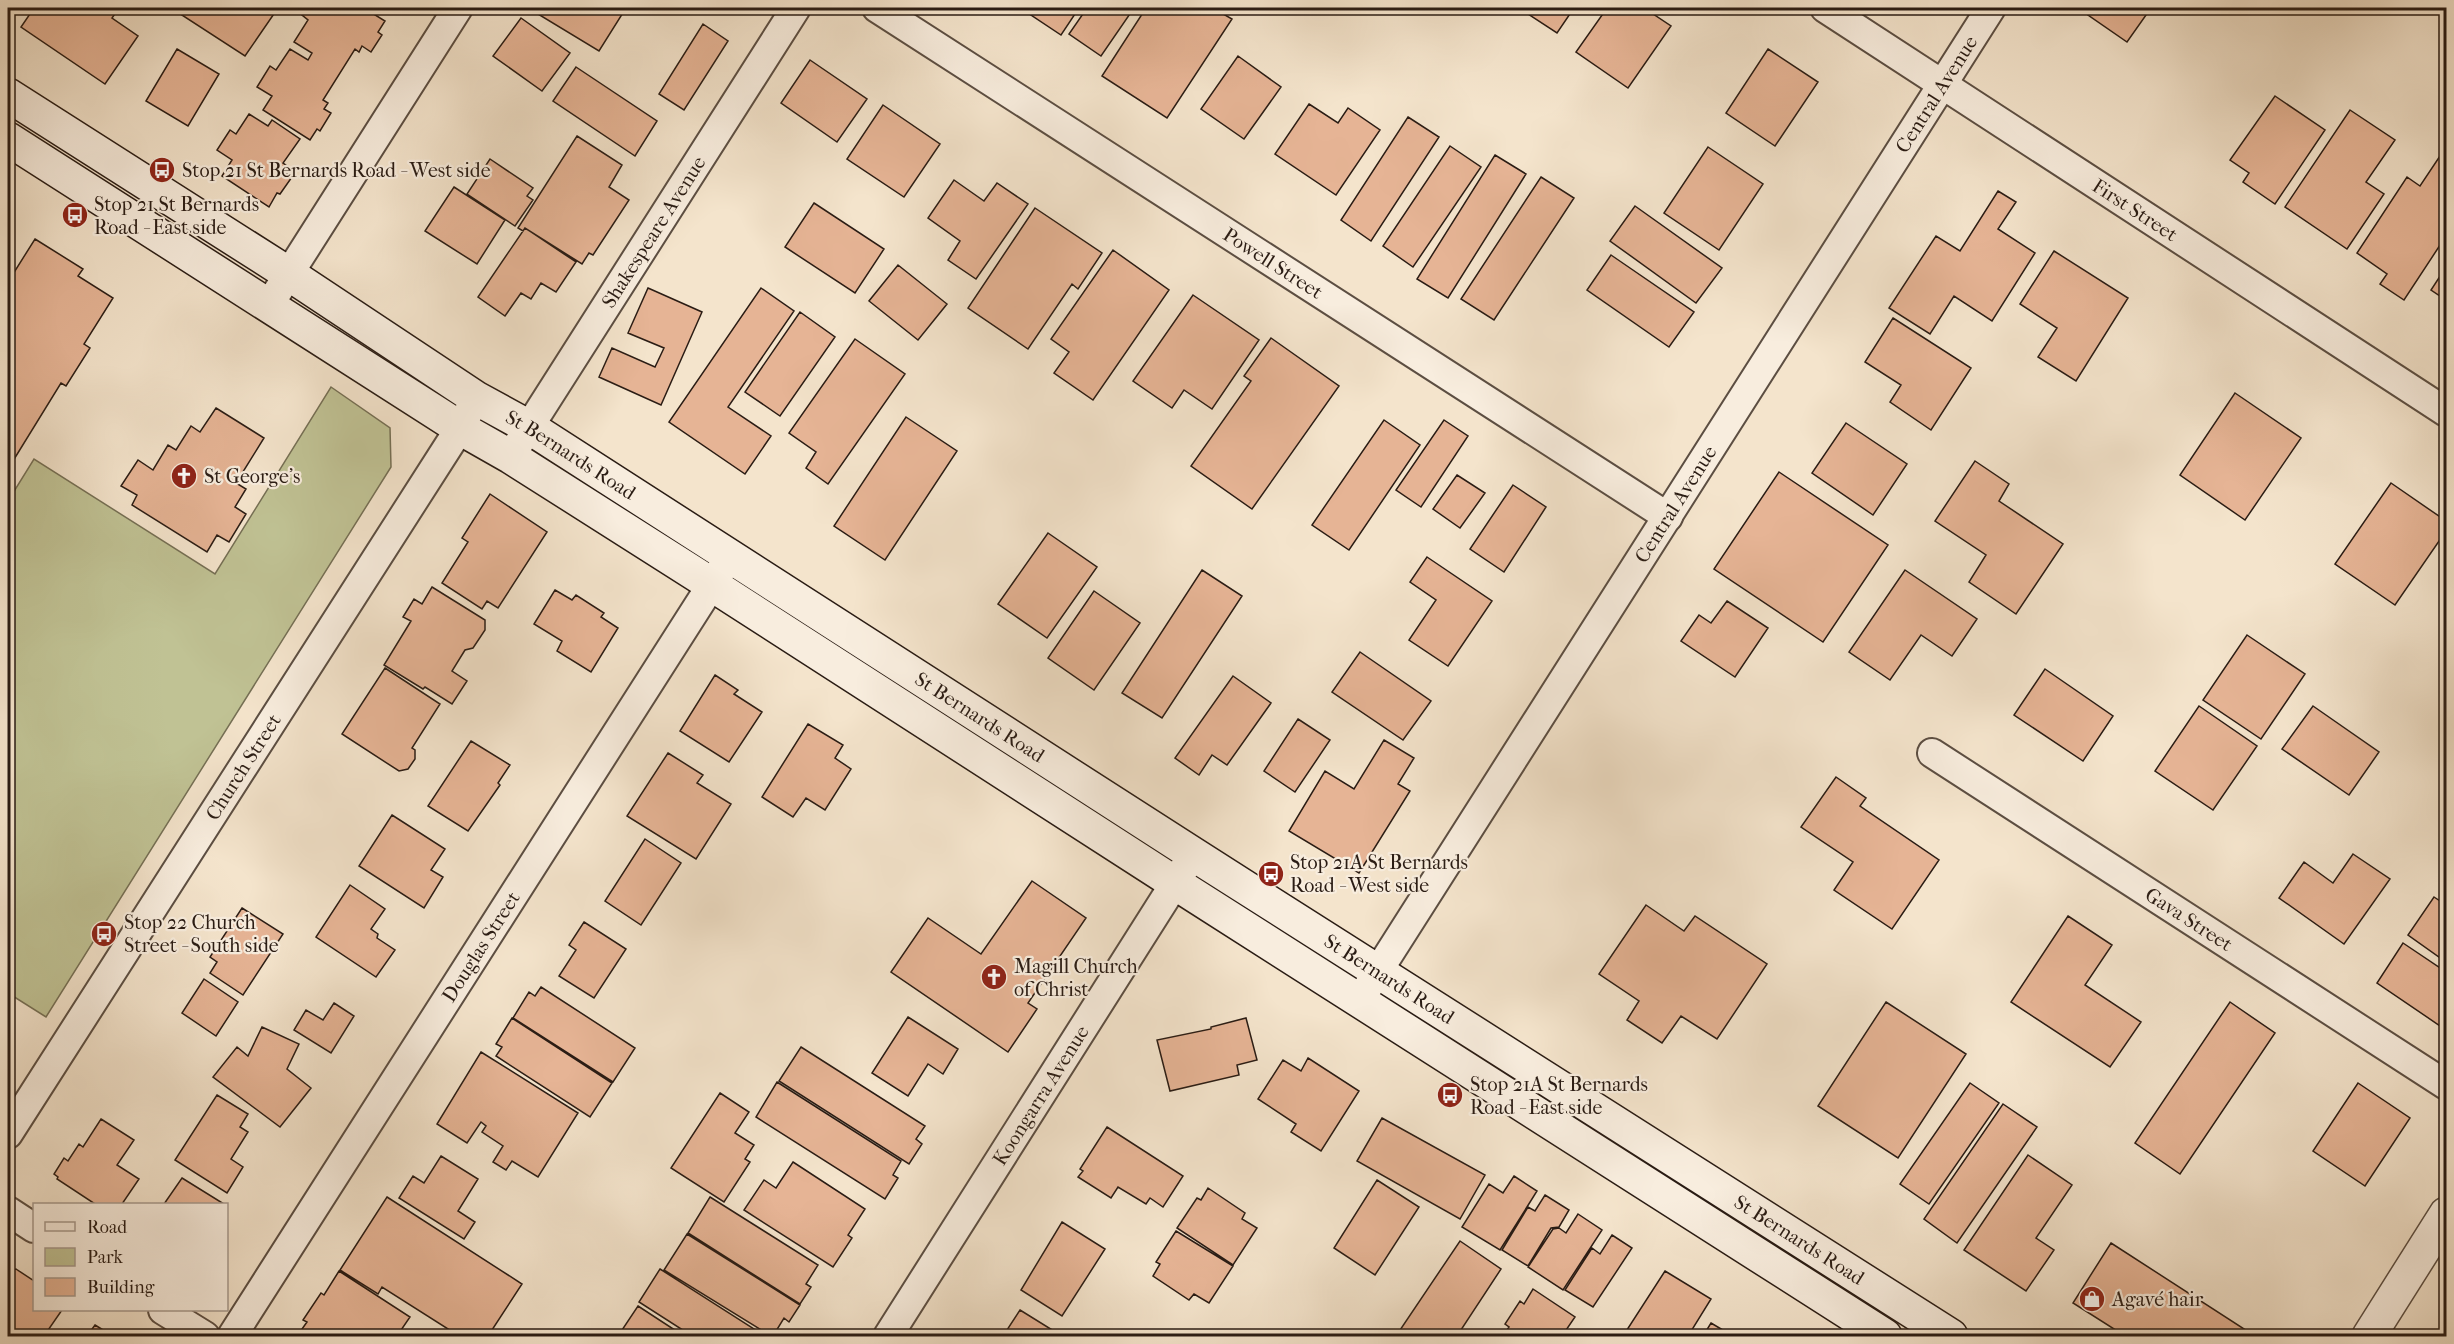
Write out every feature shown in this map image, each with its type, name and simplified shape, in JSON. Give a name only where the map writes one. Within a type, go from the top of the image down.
[{"type":"main road","name":"St Bernards Road","points":[[8,95],[289,274],[476,398],[529,427],[1193,854],[1951,1336]]},
{"type":"main road","name":"St Bernards Road","points":[[8,139],[460,428],[511,457],[711,584],[1175,884],[1885,1336]]},
{"type":"main road","points":[[2369,1336],[2446,1214]]},
{"type":"street","points":[[269,305],[458,8]]},
{"type":"street","name":"Shakespeare Avenue","points":[[511,457],[796,8]]},
{"type":"street","name":"Powell Street","points":[[877,8],[1668,517]]},
{"type":"street","name":"First Street","points":[[1824,8],[2446,412]]},
{"type":"street","name":"Central Avenue","points":[[1359,1001],[1991,8]]},
{"type":"street","name":"Church Street","points":[[8,1134],[460,428],[476,398]]},
{"type":"street","name":"Douglas Street","points":[[232,1336],[730,556]]},
{"type":"street","name":"Gava Street","points":[[1932,753],[2446,1085]]},
{"type":"street","name":"Koongarra Avenue","points":[[888,1336],[1193,854]]},
{"type":"street","points":[[8,1211],[33,1227]]},
{"type":"street","points":[[165,1311],[205,1336]]},
{"type":"green space","points":[[331,387],[390,428],[391,467],[46,1017],[8,993],[8,501],[34,459],[215,574]]},
{"type":"building","points":[[34,8],[119,8],[112,18],[138,36],[105,84],[21,27]]},
{"type":"building","points":[[171,8],[278,8],[245,56]]},
{"type":"building","points":[[307,8],[364,8],[385,21],[378,32],[382,35],[371,52],[362,46],[359,52],[355,49],[323,100],[328,103],[324,109],[331,113],[320,131],[317,129],[310,140],[263,110],[272,96],[257,87],[270,66],[276,70],[290,49],[308,60],[312,53],[294,42],[308,20],[302,15]]},
{"type":"building","points":[[528,8],[626,8],[599,51]]},
{"type":"building","points":[[1032,8],[1079,8],[1061,35],[1028,13]]},
{"type":"building","points":[[1087,8],[1134,8],[1101,56],[1069,34]]},
{"type":"building","points":[[1146,8],[1213,8],[1232,19],[1167,118],[1102,76]]},
{"type":"building","points":[[1519,8],[1574,8],[1557,33]]},
{"type":"building","points":[[1607,8],[1644,8],[1671,26],[1628,88],[1576,52]]},
{"type":"building","points":[[2093,8],[2151,8],[2127,42],[2088,15]]},
{"type":"building","points":[[521,18],[570,53],[542,91],[493,56]]},
{"type":"building","points":[[703,24],[728,41],[684,110],[659,94]]},
{"type":"building","points":[[177,49],[219,74],[188,126],[146,101]]},
{"type":"building","points":[[1768,49],[1818,82],[1775,146],[1726,113]]},
{"type":"building","points":[[1238,56],[1281,87],[1244,139],[1201,109]]},
{"type":"building","points":[[810,60],[867,99],[837,142],[781,103]]},
{"type":"building","points":[[576,67],[657,121],[635,156],[553,101]]},
{"type":"building","points":[[2275,96],[2325,130],[2275,204],[2243,182],[2249,173],[2230,160]]},
{"type":"building","points":[[1309,104],[1338,123],[1348,108],[1380,130],[1336,195],[1275,154]]},
{"type":"building","points":[[883,105],[940,144],[904,197],[847,159]]},
{"type":"building","points":[[2350,110],[2395,140],[2366,182],[2384,194],[2347,249],[2285,207]]},
{"type":"building","points":[[249,114],[268,126],[272,120],[300,139],[283,163],[287,166],[283,171],[292,177],[280,194],[277,193],[269,207],[222,176],[232,160],[217,150],[230,130],[236,134]]},
{"type":"building","points":[[1408,117],[1439,137],[1371,241],[1341,220]]},
{"type":"building","points":[[577,136],[622,165],[609,187],[629,200],[593,255],[589,253],[582,264],[525,228],[523,231],[518,228]]},
{"type":"building","points":[[1450,146],[1481,167],[1413,267],[1383,246]]},
{"type":"building","points":[[1708,147],[1763,184],[1719,250],[1664,213]]},
{"type":"building","points":[[2446,147],[2446,236],[2404,300],[2380,284],[2387,274],[2357,253],[2407,177],[2420,186]]},
{"type":"building","points":[[1495,155],[1526,174],[1448,298],[1417,279]]},
{"type":"building","points":[[490,159],[533,188],[527,196],[533,200],[515,226],[467,194]]},
{"type":"building","points":[[1541,177],[1574,198],[1494,320],[1461,299]]},
{"type":"building","points":[[954,180],[984,201],[997,183],[1028,204],[976,279],[948,260],[960,241],[928,218]]},
{"type":"building","points":[[454,187],[505,220],[477,264],[425,231]]},
{"type":"building","points":[[1998,191],[2016,202],[1998,229],[2035,253],[1992,321],[1954,296],[1930,334],[1889,308],[1936,236],[1960,251]]},
{"type":"building","points":[[814,203],[884,249],[855,293],[785,247]]},
{"type":"building","points":[[1635,206],[1722,268],[1696,303],[1610,241]]},
{"type":"building","points":[[1035,208],[1102,253],[1078,289],[1072,284],[1028,349],[968,308]]},
{"type":"building","points":[[525,228],[576,262],[556,292],[541,283],[531,299],[521,293],[505,316],[478,297]]},
{"type":"building","points":[[35,239],[83,269],[78,276],[113,298],[84,344],[90,348],[66,386],[61,383],[8,469],[8,282]]},
{"type":"building","points":[[1113,250],[1169,290],[1093,400],[1054,373],[1069,352],[1051,339]]},
{"type":"building","points":[[2054,251],[2128,298],[2076,381],[2038,357],[2057,328],[2020,304]]},
{"type":"building","points":[[1611,255],[1694,312],[1669,347],[1587,290]]},
{"type":"building","points":[[898,265],[947,304],[918,340],[869,301]]},
{"type":"building","points":[[2446,267],[2446,300],[2431,290]]},
{"type":"building","points":[[648,288],[702,312],[661,405],[599,377],[612,348],[655,367],[664,348],[628,333]]},
{"type":"building","points":[[761,288],[794,311],[728,407],[771,436],[745,474],[669,422]]},
{"type":"building","points":[[1193,295],[1259,340],[1212,409],[1184,390],[1172,408],[1133,381]]},
{"type":"building","points":[[800,312],[835,337],[780,416],[745,392]]},
{"type":"building","points":[[1893,318],[1971,368],[1931,430],[1890,402],[1901,385],[1865,362]]},
{"type":"building","points":[[1271,338],[1339,386],[1252,509],[1191,466],[1251,381],[1244,376]]},
{"type":"building","points":[[855,339],[905,374],[828,484],[806,468],[816,452],[789,433]]},
{"type":"building","points":[[2235,393],[2301,438],[2245,520],[2180,475]]},
{"type":"building","name":"St George’s","points":[[216,408],[264,438],[236,483],[246,489],[235,507],[246,514],[229,542],[217,535],[207,552],[132,505],[137,495],[121,486],[138,460],[153,470],[168,445],[176,450],[191,426],[200,432]]},
{"type":"building","points":[[906,417],[957,451],[885,560],[834,526]]},
{"type":"building","points":[[1384,420],[1420,445],[1349,550],[1312,525]]},
{"type":"building","points":[[1444,420],[1468,436],[1421,507],[1396,490]]},
{"type":"building","points":[[1846,423],[1907,464],[1873,515],[1812,473]]},
{"type":"building","points":[[1975,461],[2009,484],[1999,501],[2063,544],[2016,614],[1969,582],[1986,555],[1935,521]]},
{"type":"building","points":[[1779,472],[1888,545],[1823,642],[1714,569]]},
{"type":"building","points":[[1457,475],[1485,493],[1460,528],[1433,509]]},
{"type":"building","points":[[2391,483],[2446,521],[2446,531],[2395,605],[2335,564]]},
{"type":"building","points":[[1513,485],[1546,507],[1504,572],[1470,549]]},
{"type":"building","points":[[490,494],[547,532],[498,608],[487,601],[482,609],[442,583],[468,542],[462,538]]},
{"type":"building","points":[[1048,533],[1097,567],[1047,638],[998,604]]},
{"type":"building","points":[[1427,557],[1492,601],[1448,666],[1409,640],[1436,600],[1410,582]]},
{"type":"building","points":[[1202,570],[1242,596],[1162,718],[1122,693]]},
{"type":"building","points":[[1905,570],[1977,619],[1952,656],[1921,635],[1890,680],[1849,652]]},
{"type":"building","points":[[432,587],[485,620],[485,630],[473,648],[465,650],[452,671],[467,681],[452,704],[384,665],[411,621],[403,617],[414,599],[422,604]]},
{"type":"building","points":[[555,590],[572,600],[576,595],[604,613],[601,617],[618,628],[591,672],[557,651],[562,641],[534,624]]},
{"type":"building","points":[[1094,591],[1140,623],[1094,690],[1048,658]]},
{"type":"building","points":[[1727,601],[1768,628],[1735,677],[1681,641],[1699,615],[1711,623]]},
{"type":"building","points":[[2247,635],[2305,674],[2261,739],[2203,700]]},
{"type":"building","points":[[1360,652],[1431,701],[1403,740],[1332,692]]},
{"type":"building","points":[[385,668],[440,704],[412,748],[415,750],[415,759],[408,769],[399,771],[342,734]]},
{"type":"building","points":[[2045,669],[2113,716],[2083,761],[2014,715]]},
{"type":"building","points":[[715,675],[738,690],[734,694],[762,712],[729,762],[680,731]]},
{"type":"building","points":[[1233,676],[1271,703],[1227,765],[1212,755],[1199,775],[1175,758]]},
{"type":"building","points":[[2199,706],[2257,746],[2213,810],[2155,771]]},
{"type":"building","points":[[2313,706],[2379,752],[2349,795],[2282,749]]},
{"type":"building","points":[[1298,719],[1330,740],[1295,792],[1264,771]]},
{"type":"building","points":[[808,724],[843,745],[835,758],[851,769],[825,810],[806,798],[793,817],[762,797]]},
{"type":"building","points":[[1384,740],[1414,758],[1398,784],[1410,791],[1359,873],[1289,831],[1325,771],[1354,789]]},
{"type":"building","points":[[471,741],[510,765],[498,783],[500,785],[468,831],[428,806]]},
{"type":"building","points":[[668,753],[703,775],[697,783],[731,804],[696,859],[627,816]]},
{"type":"building","points":[[1836,777],[1866,798],[1860,806],[1939,860],[1892,929],[1834,890],[1853,862],[1801,827]]},
{"type":"building","points":[[392,815],[445,849],[431,870],[443,877],[424,908],[359,866]]},
{"type":"building","points":[[645,839],[681,863],[641,925],[605,901]]},
{"type":"building","points":[[2353,854],[2390,879],[2344,944],[2279,898],[2304,862],[2333,883]]},
{"type":"building","name":"Magill Church of Christ","points":[[1032,881],[1086,918],[1028,1003],[1037,1009],[1008,1052],[891,972],[928,918],[981,954]]},
{"type":"building","points":[[350,885],[385,909],[371,929],[378,934],[377,938],[395,950],[376,977],[316,937]]},
{"type":"building","points":[[2434,897],[2446,905],[2446,962],[2408,935]]},
{"type":"building","points":[[1646,905],[1684,931],[1695,916],[1767,964],[1717,1039],[1681,1016],[1662,1043],[1627,1020],[1639,1001],[1599,974]]},
{"type":"building","points":[[242,908],[283,934],[243,995],[210,973],[217,962],[210,957]]},
{"type":"building","points":[[2068,916],[2112,945],[2085,985],[2141,1022],[2110,1067],[2011,1002]]},
{"type":"building","points":[[584,922],[626,949],[594,998],[559,976],[576,950],[569,945]]},
{"type":"building","points":[[2403,943],[2446,972],[2446,1030],[2377,983]]},
{"type":"building","points":[[204,979],[238,1002],[216,1036],[182,1013]]},
{"type":"building","points":[[541,987],[635,1048],[613,1082],[513,1018],[529,992],[535,996]]},
{"type":"building","points":[[1886,1002],[1966,1054],[1898,1158],[1818,1106]]},
{"type":"building","points":[[2230,1002],[2275,1033],[2180,1174],[2135,1143]]},
{"type":"building","points":[[334,1003],[354,1016],[331,1053],[294,1030],[306,1010],[323,1020]]},
{"type":"building","points":[[908,1017],[958,1049],[943,1074],[928,1064],[908,1096],[872,1073]]},
{"type":"building","points":[[512,1018],[612,1083],[590,1117],[496,1056],[502,1047],[496,1044]]},
{"type":"building","points":[[1246,1018],[1257,1060],[1237,1065],[1239,1075],[1170,1091],[1157,1040],[1211,1029],[1211,1027]]},
{"type":"building","points":[[262,1027],[299,1044],[287,1069],[311,1088],[280,1127],[213,1077],[237,1047],[248,1056]]},
{"type":"building","points":[[801,1047],[925,1126],[916,1139],[922,1144],[909,1164],[779,1081]]},
{"type":"building","points":[[481,1052],[578,1113],[538,1177],[512,1161],[506,1170],[493,1162],[503,1146],[482,1132],[486,1126],[481,1122],[467,1143],[437,1124]]},
{"type":"building","points":[[1308,1058],[1359,1091],[1321,1151],[1291,1132],[1296,1124],[1258,1099],[1283,1060],[1301,1071]]},
{"type":"building","points":[[777,1082],[901,1161],[893,1175],[898,1178],[885,1199],[756,1117]]},
{"type":"building","points":[[1970,1083],[1999,1103],[1929,1204],[1900,1184]]},
{"type":"building","points":[[2358,1083],[2410,1118],[2365,1186],[2313,1151]]},
{"type":"building","points":[[720,1093],[749,1112],[735,1133],[754,1145],[745,1159],[750,1162],[724,1202],[671,1168]]},
{"type":"building","points":[[217,1095],[248,1114],[240,1127],[248,1132],[231,1159],[243,1167],[227,1193],[175,1160]]},
{"type":"building","points":[[2003,1104],[2037,1127],[1957,1243],[1924,1219]]},
{"type":"building","points":[[1382,1118],[1485,1175],[1460,1219],[1357,1161]]},
{"type":"building","points":[[101,1119],[134,1140],[117,1165],[139,1179],[123,1203],[93,1203],[57,1179],[58,1177],[54,1174],[64,1158],[68,1161],[79,1144],[83,1147]]},
{"type":"building","points":[[1107,1127],[1183,1176],[1163,1207],[1150,1198],[1146,1204],[1118,1187],[1111,1198],[1078,1177],[1083,1171],[1080,1169]]},
{"type":"building","points":[[2028,1155],[2072,1185],[2036,1238],[2054,1250],[2026,1291],[1964,1250]]},
{"type":"building","points":[[441,1156],[478,1179],[458,1211],[475,1222],[464,1239],[399,1198],[413,1176],[424,1183]]},
{"type":"building","points":[[793,1162],[865,1209],[848,1235],[852,1238],[833,1267],[744,1210],[764,1180],[776,1188]]},
{"type":"building","points":[[1514,1176],[1537,1191],[1500,1250],[1462,1227],[1489,1184],[1503,1193]]},
{"type":"building","points":[[182,1178],[222,1203],[165,1203]]},
{"type":"building","points":[[1377,1180],[1419,1207],[1375,1275],[1334,1248]]},
{"type":"building","points":[[1208,1188],[1245,1213],[1242,1219],[1257,1228],[1233,1265],[1177,1228],[1197,1198],[1201,1200]]},
{"type":"building","points":[[1545,1195],[1569,1210],[1559,1227],[1551,1228],[1528,1266],[1502,1250],[1528,1207],[1535,1211]]},
{"type":"building","points":[[387,1197],[522,1284],[492,1330],[484,1336],[459,1336],[382,1287],[378,1294],[340,1270]]},
{"type":"building","points":[[710,1197],[818,1265],[806,1284],[811,1287],[800,1304],[688,1233]]},
{"type":"building","points":[[1578,1214],[1602,1230],[1563,1290],[1528,1267],[1553,1229],[1559,1228],[1566,1233]]},
{"type":"building","points":[[1062,1222],[1105,1249],[1062,1316],[1021,1290]]},
{"type":"building","points":[[1176,1231],[1233,1266],[1209,1303],[1194,1294],[1189,1300],[1153,1276],[1160,1264],[1156,1262]]},
{"type":"building","points":[[687,1234],[800,1305],[789,1322],[784,1318],[771,1336],[664,1270]]},
{"type":"building","points":[[1612,1235],[1632,1248],[1593,1307],[1565,1290],[1592,1248],[1600,1254]]},
{"type":"building","points":[[1460,1241],[1501,1269],[1457,1336],[1396,1336]]},
{"type":"building","points":[[2111,1243],[2255,1336],[2125,1336],[2073,1303]]},
{"type":"building","points":[[16,1269],[33,1280],[33,1311],[61,1311],[44,1336],[38,1336],[32,1332],[20,1336],[8,1336],[8,1270]]},
{"type":"building","points":[[660,1269],[765,1336],[692,1336],[639,1302]]},
{"type":"building","points":[[339,1271],[410,1317],[397,1336],[314,1336],[302,1329],[307,1322],[303,1320],[321,1293],[324,1295]]},
{"type":"building","points":[[1665,1271],[1711,1299],[1690,1333],[1686,1330],[1682,1336],[1623,1336]]},
{"type":"building","points":[[1533,1289],[1575,1317],[1562,1336],[1503,1336],[1509,1327],[1505,1324],[1520,1301],[1524,1304]]},
{"type":"building","points":[[638,1306],[684,1336],[618,1336]]},
{"type":"building","points":[[1020,1310],[1062,1336],[1003,1336]]},
{"type":"building","points":[[1711,1323],[1733,1336],[1703,1336]]},
{"type":"building","points":[[95,1325],[113,1336],[87,1336]]},
{"type":"place","name":"Stop 21 St Bernards Road - West side","points":[[162,170]]},
{"type":"place","name":"Stop 21 St Bernards Road - East side","points":[[75,215]]},
{"type":"place","name":"St George’s","points":[[184,476]]},
{"type":"place","name":"Stop 21A St Bernards Road - West side","points":[[1271,874]]},
{"type":"place","name":"Stop 22 Church Street - South side","points":[[104,934]]},
{"type":"place","name":"Magill Church of Christ","points":[[994,977]]},
{"type":"place","name":"Stop 21A St Bernards Road - East side","points":[[1450,1095]]},
{"type":"place","name":"Agavé hair","points":[[2092,1299]]}]
